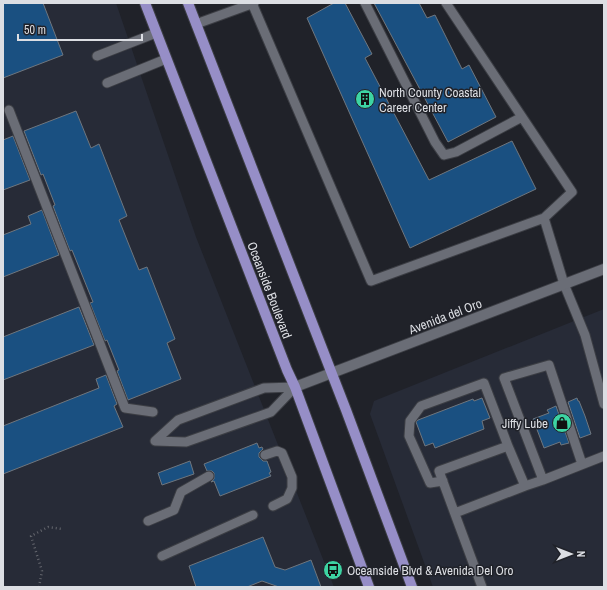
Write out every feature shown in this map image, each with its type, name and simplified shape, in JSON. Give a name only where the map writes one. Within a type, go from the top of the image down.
[{"type":"main road","name":"Oceanside Boulevard","points":[[145,3],[287,370],[295,387],[369,587]]},
{"type":"main road","name":"Oceanside Boulevard","points":[[188,3],[412,587]]},
{"type":"street","name":"Avenida del Oro","points":[[295,387],[604,269]]},
{"type":"lane","points":[[196,24],[253,3],[371,281],[544,218],[572,192],[446,3]]},
{"type":"lane","points":[[365,3],[435,142],[444,155],[456,152],[522,118]]},
{"type":"lane","points":[[97,56],[156,33]]},
{"type":"lane","points":[[107,83],[166,59]]},
{"type":"lane","points":[[9,110],[125,408],[153,412]]},
{"type":"lane","points":[[544,218],[564,284],[585,335],[603,398]]},
{"type":"lane","points":[[543,480],[504,378],[548,365],[582,464]]},
{"type":"lane","points":[[443,481],[430,483],[409,436],[410,421],[421,406],[484,383],[525,486]]},
{"type":"lane","points":[[295,387],[271,412],[186,442],[155,441],[178,420],[264,388],[295,387]]},
{"type":"lane","points":[[482,587],[439,471],[508,446]]},
{"type":"lane","points":[[265,455],[278,451],[282,453],[292,477],[292,488],[287,499],[273,506]]},
{"type":"lane","points":[[455,513],[604,456]]},
{"type":"lane","points":[[148,521],[174,510],[181,492],[209,476]]},
{"type":"lane","points":[[162,556],[254,514]]},
{"type":"path","points":[[39,587],[42,571],[31,536],[48,527],[62,529]]},
{"type":"shaded area","points":[[3,3],[116,3],[196,237],[334,587],[3,587]]},
{"type":"shaded area","points":[[604,309],[604,587],[433,587],[370,414],[374,401]]},
{"type":"building","points":[[3,3],[43,3],[63,55],[3,78]]},
{"type":"building","name":"North County Coastal Career Center","points":[[334,3],[345,3],[372,54],[365,58],[429,180],[512,141],[536,189],[410,248],[307,18]]},
{"type":"building","points":[[374,3],[419,3],[427,18],[435,15],[462,69],[469,65],[496,117],[448,142]]},
{"type":"building","points":[[76,111],[91,148],[99,144],[127,216],[119,220],[139,270],[147,267],[175,339],[167,343],[181,379],[128,400],[117,371],[119,370],[107,340],[105,341],[90,303],[93,302],[72,250],[70,251],[53,206],[55,205],[43,174],[41,175],[24,131]]},
{"type":"building","points":[[13,136],[30,180],[3,190],[3,140]]},
{"type":"building","points":[[42,210],[59,255],[3,277],[3,235],[31,224],[28,216]]},
{"type":"building","points":[[79,307],[94,345],[3,380],[3,337]]},
{"type":"building","points":[[106,375],[117,404],[114,406],[123,427],[3,474],[3,426],[99,388],[96,379]]},
{"type":"building","points":[[482,398],[490,418],[482,421],[484,429],[435,448],[433,443],[425,446],[416,422],[418,420],[473,399],[474,401]]},
{"type":"building","points":[[577,398],[591,434],[580,438],[568,402]]},
{"type":"building","points":[[556,406],[569,443],[561,445],[560,442],[544,448],[533,419],[549,413],[547,410]]},
{"type":"building","points":[[257,443],[259,448],[262,447],[263,449],[259,453],[259,457],[263,461],[267,461],[271,476],[220,496],[214,481],[211,482],[214,479],[214,473],[212,471],[207,471],[204,464]]},
{"type":"building","points":[[190,461],[194,474],[162,485],[158,473]]},
{"type":"building","points":[[263,537],[275,567],[285,570],[311,560],[321,587],[279,587],[262,581],[247,587],[196,587],[189,566]]},
{"type":"place","name":"North County Coastal Career Center","points":[[365,99]]},
{"type":"place","name":"Jiffy Lube","points":[[562,423]]},
{"type":"place","name":"Oceanside Blvd & Avenida Del Oro","points":[[333,570]]}]
